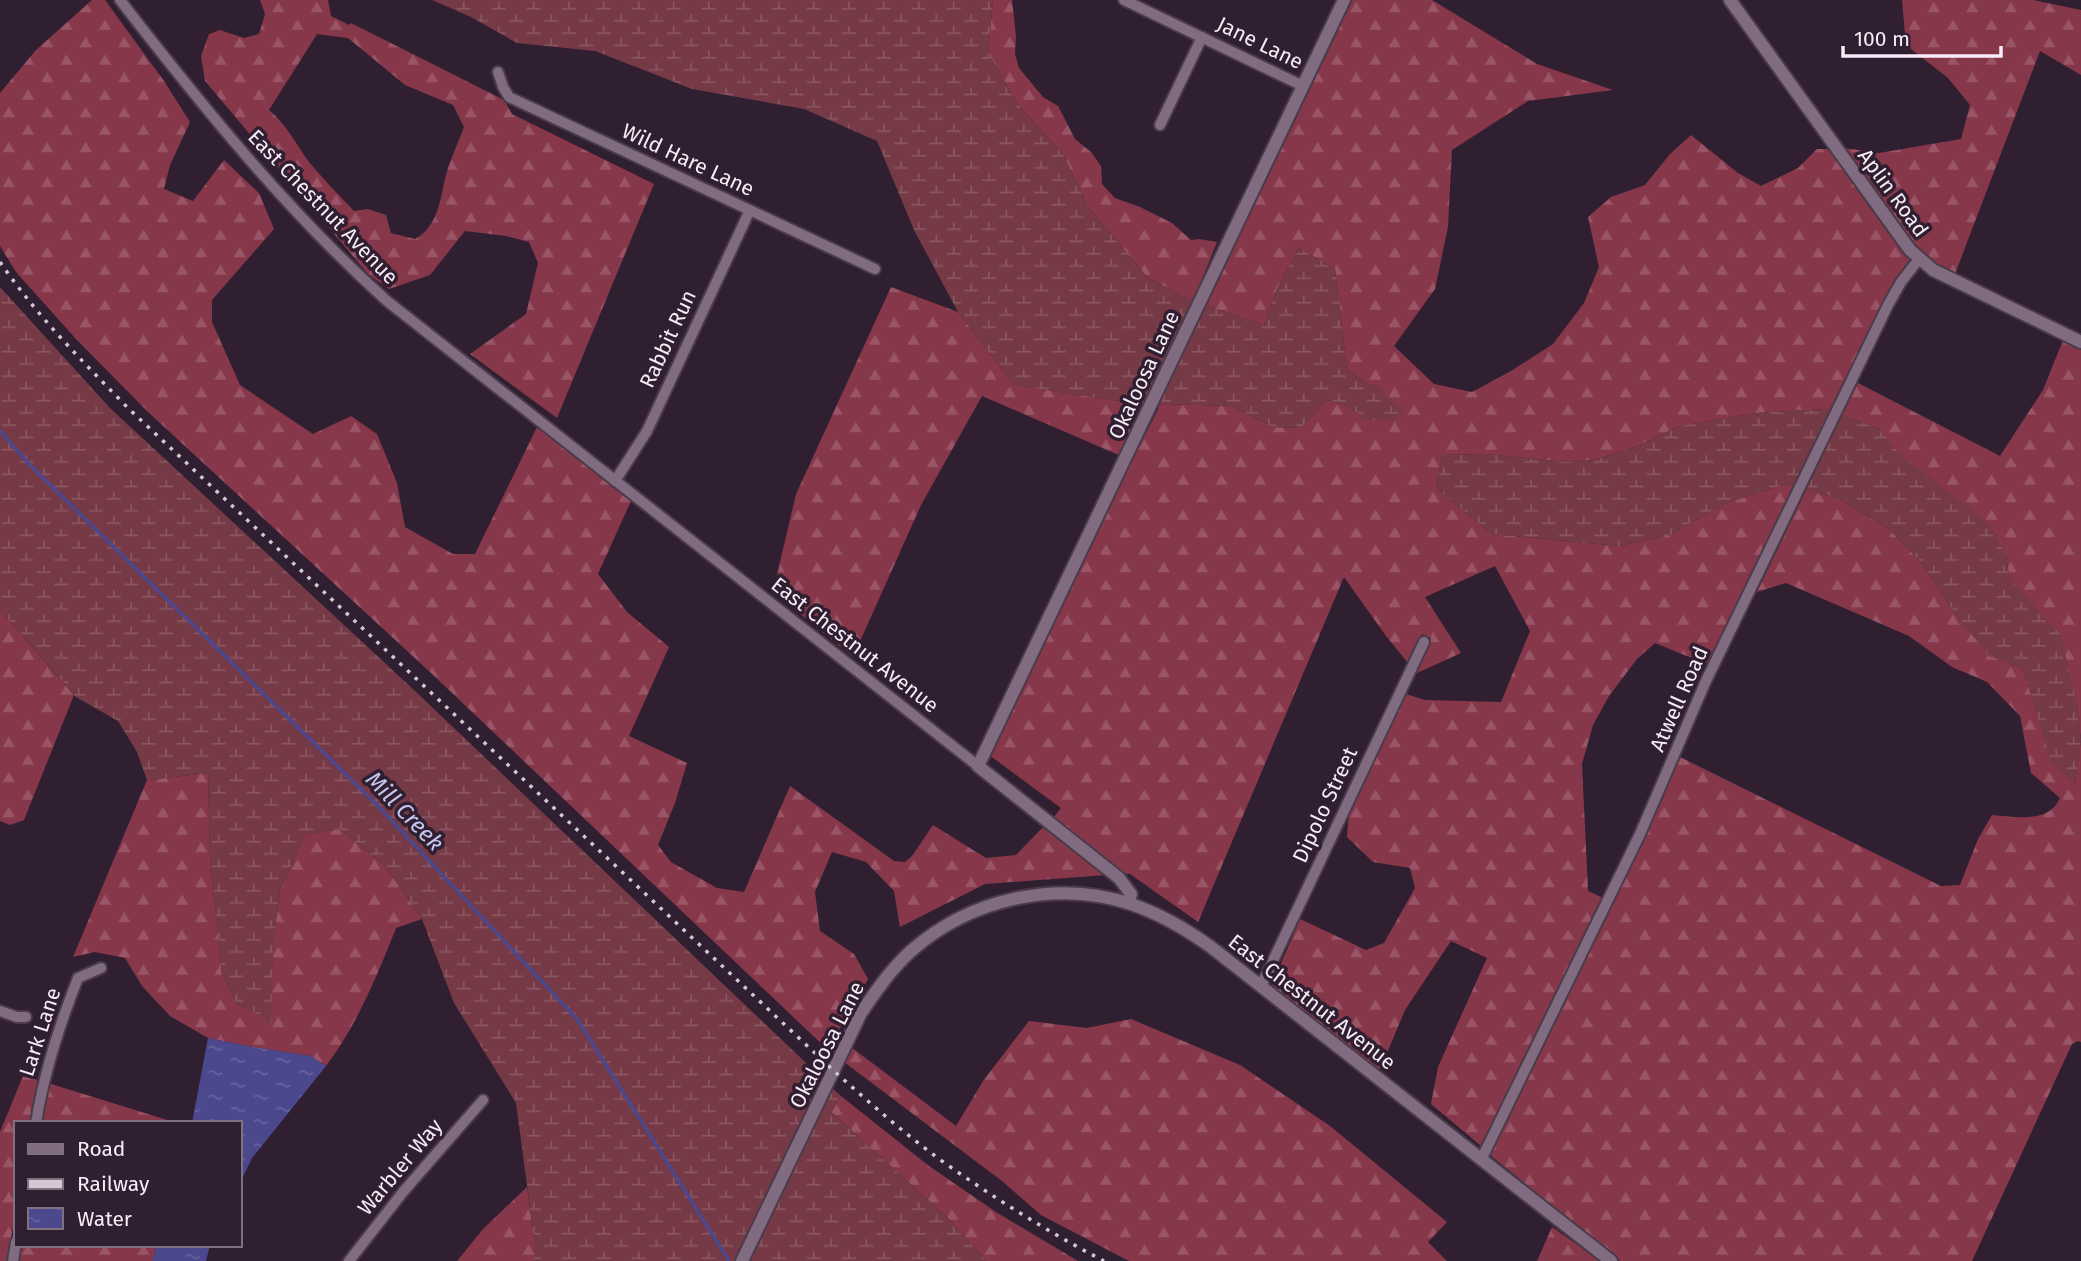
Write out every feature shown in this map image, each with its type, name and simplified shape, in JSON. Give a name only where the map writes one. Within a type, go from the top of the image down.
[{"type":"street","name":"East Chestnut Avenue","points":[[120,0],[253,166],[349,267],[387,301],[1126,884],[1132,894],[1129,903],[1187,930],[1611,1261]]},
{"type":"street","name":"Jane Lane","points":[[1124,0],[1303,86]]},
{"type":"street","name":"Okaloosa Lane","points":[[978,766],[1344,0]]},
{"type":"street","name":"Aplin Road","points":[[1730,0],[1909,250],[1933,270],[2081,342]]},
{"type":"street","points":[[1160,125],[1202,37]]},
{"type":"street","name":"Wild Hare Lane","points":[[498,72],[509,97],[875,269]]},
{"type":"street","name":"Rabbit Run","points":[[615,481],[647,431],[750,210]]},
{"type":"street","name":"Atwell Road","points":[[1481,1160],[1640,835],[1705,683],[1888,305],[1919,259]]},
{"type":"street","name":"Dipolo Street","points":[[1261,986],[1424,642]]},
{"type":"street","name":"Okaloosa Lane","points":[[742,1261],[861,1013],[883,980],[911,952],[930,936],[961,918],[1003,901],[1028,896],[1064,894],[1097,896],[1129,903]]},
{"type":"street","name":"Lark Lane","points":[[36,1121],[51,1053],[78,978],[101,968]]},
{"type":"street","points":[[0,1011],[26,1017]]},
{"type":"street","name":"Warbler Way","points":[[349,1261],[483,1100]]},
{"type":"green space","points":[[92,0],[105,0],[164,81],[190,122],[170,165],[164,189],[193,201],[224,160],[259,193],[274,229],[212,300],[212,322],[240,385],[313,434],[351,416],[377,434],[397,483],[405,527],[453,554],[475,554],[537,427],[631,501],[598,574],[627,612],[669,647],[629,736],[687,763],[658,845],[671,862],[717,888],[744,892],[790,786],[894,861],[905,862],[912,856],[933,825],[986,858],[1016,855],[1044,826],[1106,875],[985,884],[900,927],[894,891],[866,862],[832,852],[815,892],[820,931],[854,954],[868,979],[828,1050],[431,673],[148,412],[76,339],[16,272],[0,246],[0,93],[36,50]]},
{"type":"green space","points":[[260,0],[328,0],[331,16],[349,25],[351,23],[504,100],[512,114],[654,184],[557,418],[470,354],[526,314],[538,263],[529,242],[465,231],[430,275],[389,289],[368,274],[205,81],[201,56],[209,34],[220,30],[244,38],[259,34],[265,14]],"holes":[[[317,34],[348,38],[405,85],[453,105],[464,127],[448,168],[435,217],[424,233],[415,239],[391,233],[386,215],[368,209],[354,211],[309,162],[286,128],[269,110]]]},
{"type":"green space","points":[[432,0],[993,0],[988,52],[1016,102],[1064,156],[1089,208],[1147,277],[1193,302],[1145,405],[1014,385],[958,312],[914,230],[877,141],[804,109],[692,89],[595,51],[517,43],[471,17]]},
{"type":"green space","points":[[993,0],[1012,0],[1015,54],[1019,68],[1043,97],[1058,106],[1075,139],[1091,152],[1101,166],[1102,184],[1115,198],[1172,223],[1191,240],[1217,242],[1193,302],[1147,277],[1089,208],[1064,156],[1016,102],[988,52]]},
{"type":"green space","points":[[1350,0],[1432,0],[1537,64],[1613,90],[1528,101],[1452,150],[1448,227],[1435,289],[1394,346],[1434,384],[1472,392],[1553,344],[1584,303],[1599,267],[1588,217],[1611,197],[1645,185],[1670,154],[1691,135],[1738,173],[1761,186],[1798,168],[1817,149],[1830,149],[1911,260],[1877,314],[1832,411],[1824,409],[1756,413],[1680,426],[1635,447],[1594,460],[1567,462],[1486,454],[1442,455],[1436,488],[1492,534],[1619,546],[1670,535],[1726,503],[1786,484],[1796,487],[1709,665],[1655,643],[1637,659],[1609,696],[1593,725],[1582,764],[1588,891],[1603,898],[1481,1146],[1431,1104],[1438,1067],[1487,958],[1451,941],[1405,1010],[1379,1072],[1271,987],[1300,919],[1366,950],[1384,943],[1415,888],[1410,868],[1373,862],[1347,837],[1349,812],[1406,694],[1425,700],[1501,702],[1530,631],[1495,566],[1425,597],[1461,653],[1417,673],[1431,638],[1422,634],[1408,663],[1344,577],[1198,922],[1130,874],[1124,874],[1053,818],[1061,808],[989,755],[1161,404],[1232,406],[1273,427],[1301,428],[1327,400],[1347,405],[1366,420],[1378,386],[1368,384],[1347,370],[1335,269],[1299,248],[1277,289],[1264,325],[1204,305]]},
{"type":"green space","points":[[1902,0],[2033,0],[2081,10],[2081,75],[2040,51],[1955,274],[1936,265],[1914,245],[1844,148],[1879,153],[1961,139],[1970,105],[1948,78],[1906,45]]},
{"type":"green space","points":[[1299,248],[1335,269],[1347,370],[1368,384],[1378,386],[1404,413],[1393,420],[1366,420],[1347,405],[1327,400],[1301,428],[1273,427],[1232,406],[1161,404],[1159,409],[1156,407],[1204,305],[1264,325],[1277,289]]},
{"type":"green space","points":[[0,287],[110,408],[414,690],[824,1080],[736,1261],[534,1261],[535,1245],[516,1103],[454,1003],[422,919],[386,867],[340,829],[305,835],[280,891],[273,941],[271,1026],[263,1017],[237,1004],[222,974],[210,857],[208,773],[147,780],[137,752],[118,721],[76,697],[0,610]]},
{"type":"green space","points":[[891,287],[958,312],[1014,385],[1145,405],[1121,456],[982,396],[921,505],[853,657],[773,592],[796,494]]},
{"type":"green space","points":[[2063,340],[2081,349],[2081,740],[2077,706],[2020,590],[2009,576],[2006,555],[1896,451],[1880,429],[1842,415],[1858,383],[2000,456],[2043,390]]},
{"type":"green space","points":[[1825,409],[1832,411],[1796,487],[1786,484],[1726,503],[1670,535],[1619,546],[1492,534],[1436,488],[1442,455],[1486,454],[1567,462],[1594,460],[1635,447],[1680,426],[1756,413]]},
{"type":"green space","points":[[1842,415],[1880,429],[1897,451],[1989,524],[2006,555],[2009,576],[2061,635],[2077,706],[2081,740],[2075,784],[2051,762],[2023,669],[1989,656],[1956,615],[1919,560],[1889,529],[1838,498],[1806,490]]},
{"type":"green space","points":[[1806,490],[1838,498],[1889,529],[1919,560],[1956,615],[1989,655],[2023,669],[2032,698],[2075,783],[2081,740],[2081,1042],[2072,1044],[1972,1261],[1620,1261],[1489,1154],[1644,837],[1680,757],[1941,886],[1960,885],[1978,839],[1992,815],[2040,815],[2048,812],[2060,798],[2031,773],[2020,716],[1987,682],[1952,667],[1909,636],[1786,583],[1757,592]]},
{"type":"green space","points":[[0,610],[74,695],[24,820],[10,825],[0,821]]},
{"type":"green space","points":[[208,773],[210,857],[222,974],[237,1004],[264,1017],[270,1025],[273,941],[280,891],[305,835],[340,829],[386,867],[422,919],[396,928],[357,1017],[326,1066],[310,1056],[208,1038],[170,1016],[142,986],[125,958],[95,952],[73,957],[147,780]]},
{"type":"green space","points":[[1131,1019],[1240,1065],[1330,1126],[1447,1222],[1428,1242],[1447,1261],[1129,1261],[1041,1215],[1002,1181],[844,1062],[851,1047],[956,1126],[983,1081],[1029,1021],[1087,1028]]},
{"type":"green space","points":[[23,1076],[38,1080],[30,1121],[14,1121],[14,1221],[7,1261],[0,1261],[0,1132]]},
{"type":"green space","points":[[48,1083],[171,1121],[41,1121]]},
{"type":"green space","points":[[832,1088],[841,1096],[830,1111],[949,1219],[986,1261],[748,1261]]},
{"type":"green space","points":[[841,1096],[929,1166],[996,1212],[1078,1261],[986,1261],[949,1219],[830,1111]]},
{"type":"green space","points":[[527,1187],[535,1245],[534,1261],[457,1261],[483,1229]]},
{"type":"green space","points":[[1552,1227],[1601,1261],[1537,1261]]},
{"type":"green space","points":[[21,1247],[156,1247],[153,1261],[18,1261]]},
{"type":"water","points":[[208,1038],[310,1056],[326,1066],[252,1158],[242,1179],[242,1121],[192,1121]]},
{"type":"water","points":[[156,1247],[210,1247],[206,1261],[153,1261]]},
{"type":"waterway","name":"Mill Creek","points":[[0,431],[30,465],[377,805],[577,1019],[729,1261]]},
{"type":"railway","points":[[0,262],[45,320],[128,408],[834,1071],[904,1132],[949,1166],[1025,1216],[1104,1261]]}]
